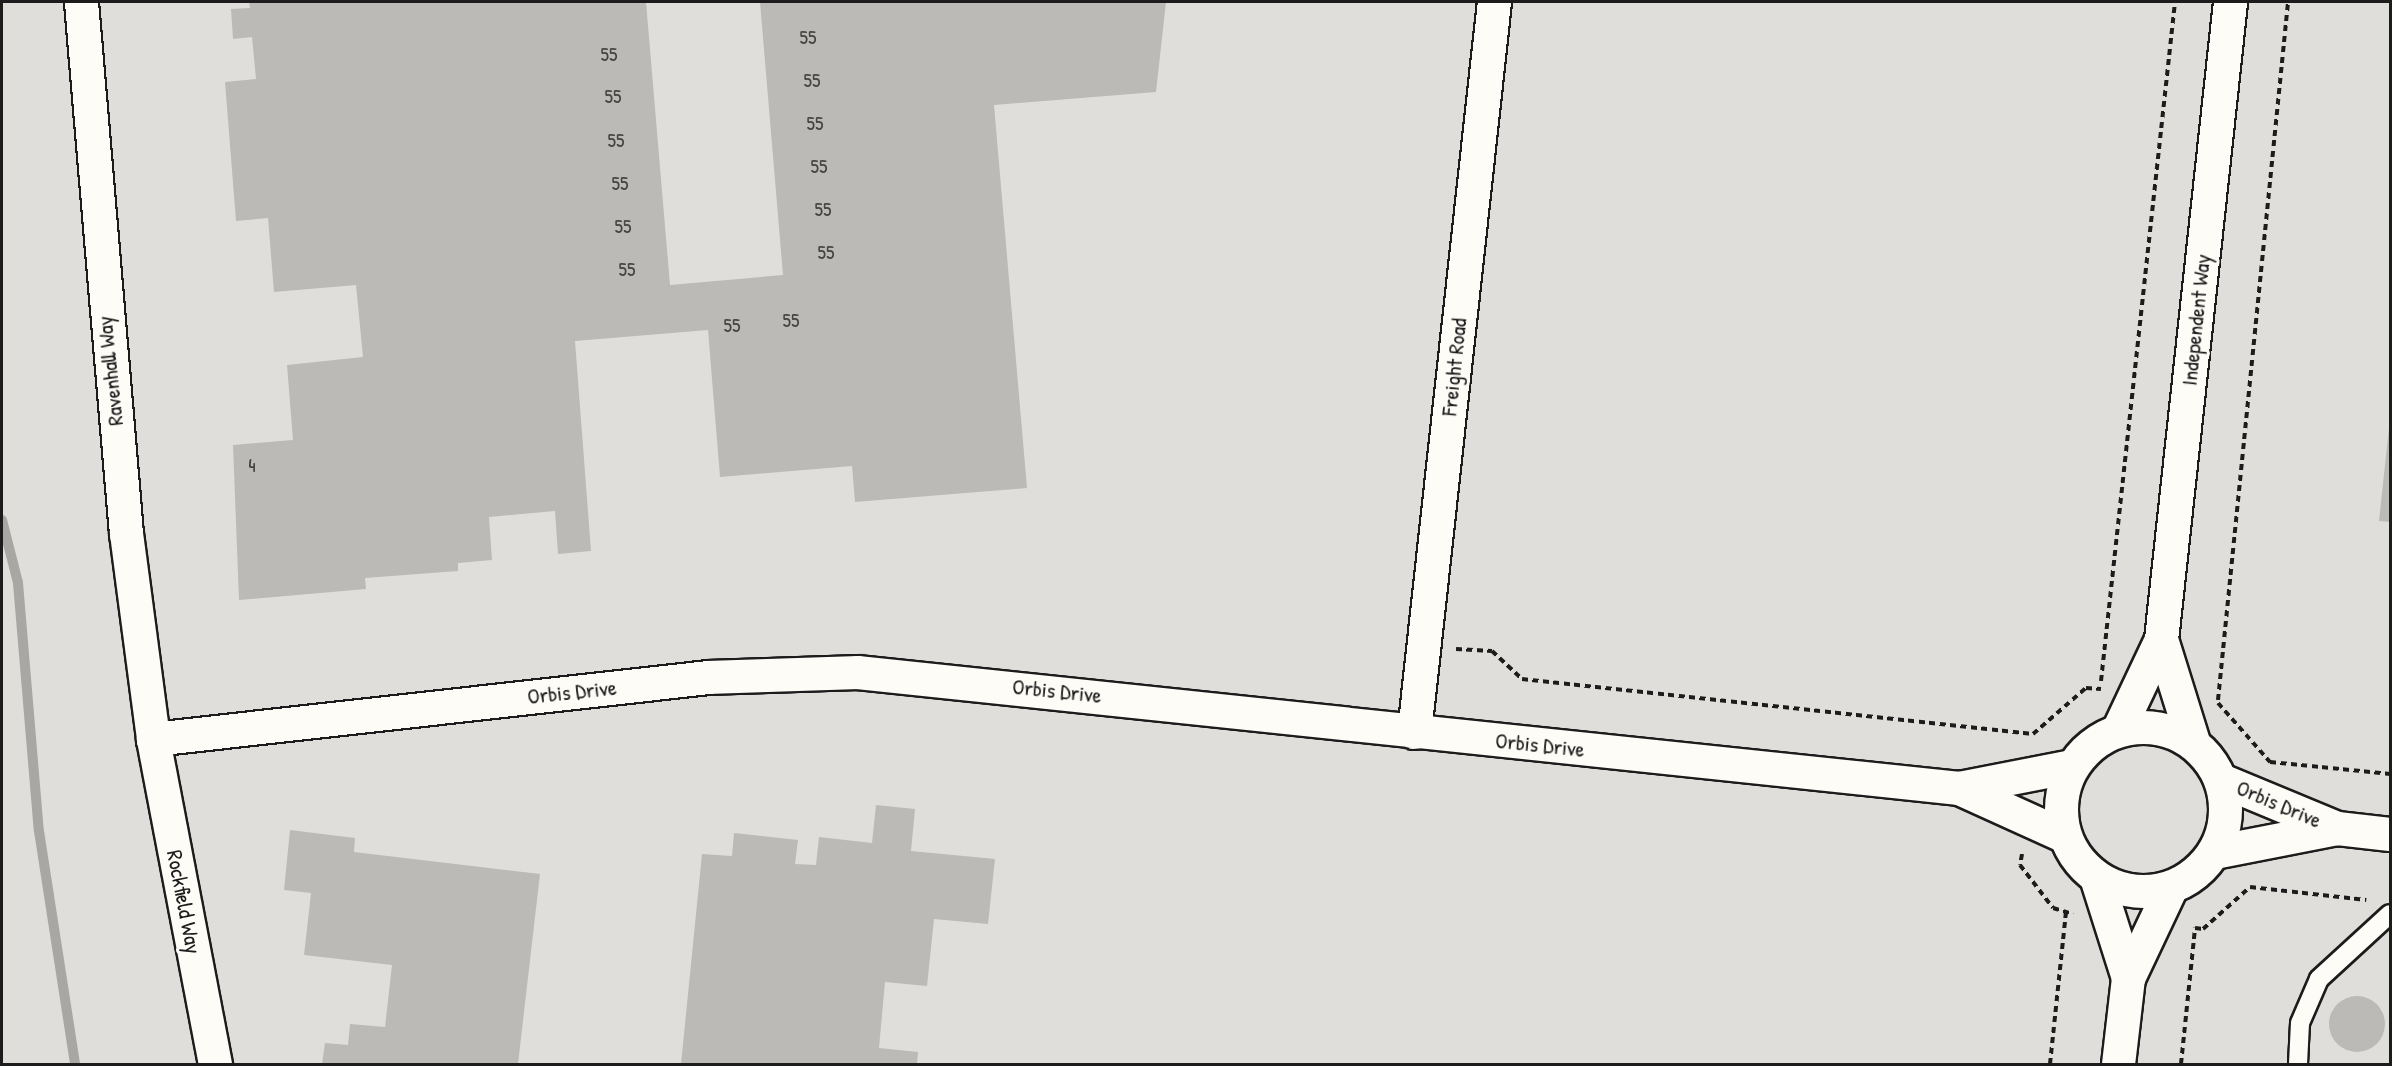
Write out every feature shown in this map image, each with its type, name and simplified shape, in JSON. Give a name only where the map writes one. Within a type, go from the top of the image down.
[{"type":"street","name":"Ravenhall Way","points":[[81,2],[109,365],[153,739]]},
{"type":"street","name":"Freight Road","points":[[1414,732],[1494,2]]},
{"type":"street","name":"Independent Way","points":[[2118,730],[2137,695],[2161,639],[2230,2]]},
{"type":"street","name":"Independent Way","points":[[2161,639],[2193,742]]},
{"type":"street","name":"Orbis Drive","points":[[153,739],[708,677],[857,672],[1959,788],[2072,766]]},
{"type":"street","points":[[2096,877],[2145,891],[2171,887],[2196,873],[2214,852],[2226,813],[2221,780],[2193,742],[2152,727],[2118,730],[2084,750],[2072,766],[2063,789],[2065,836],[2096,877],[2128,978]]},
{"type":"street","name":"Rockfield Way","points":[[153,739],[215,1065]]},
{"type":"street","name":"Orbis Drive","points":[[2221,780],[2337,828],[2391,834]]},
{"type":"street","name":"Orbis Drive","points":[[1959,788],[2065,836]]},
{"type":"street","name":"Orbis Drive","points":[[2214,852],[2337,828]]},
{"type":"street","points":[[2118,1065],[2128,978],[2171,887]]},
{"type":"lane","points":[[2298,1060],[2300,1023],[2319,979],[2385,908]]},
{"type":"path","points":[[2100,689],[2175,2]]},
{"type":"path","points":[[2218,704],[2288,2]]},
{"type":"path","points":[[1424,646],[1492,651],[1522,679],[2033,734],[2086,688],[2137,695]]},
{"type":"path","points":[[2180,701],[2218,704],[2270,762],[2391,774]]},
{"type":"path","points":[[2181,1065],[2195,928],[2203,929],[2250,887],[2385,908]]},
{"type":"path","points":[[2050,1065],[2066,913]]},
{"type":"shaded area","points":[[2,2],[2390,2],[2390,1064],[2,1064]]},
{"type":"building","points":[[249,2],[646,2],[670,285],[783,275],[760,2],[1166,2],[1156,92],[994,105],[1027,488],[855,502],[852,466],[720,477],[708,330],[575,341],[591,551],[558,554],[555,511],[489,517],[492,560],[458,563],[458,571],[365,578],[366,589],[239,600],[233,445],[293,440],[287,365],[363,357],[356,285],[274,292],[268,218],[236,221],[225,82],[256,79],[252,37],[233,39],[231,9],[250,8]]},
{"type":"building","points":[[2390,428],[2390,522],[2379,521]]},
{"type":"building","points":[[876,805],[915,809],[911,851],[995,859],[988,924],[934,919],[927,986],[885,982],[879,1048],[918,1052],[917,1064],[681,1064],[702,854],[732,856],[734,833],[798,840],[795,864],[816,865],[819,837],[872,843]]},
{"type":"building","points":[[290,830],[355,838],[354,852],[540,874],[518,1064],[322,1064],[325,1043],[348,1045],[350,1024],[385,1027],[392,965],[304,955],[311,893],[284,890]]},
{"type":"building","points":[[2351,996],[2363,996],[2373,1000],[2381,1008],[2385,1024],[2381,1040],[2373,1048],[2363,1052],[2351,1052],[2341,1048],[2333,1040],[2329,1030],[2329,1018],[2333,1008],[2341,1000]]},
{"type":"waterway","points":[[2,520],[18,583],[39,831],[75,1064]]}]
